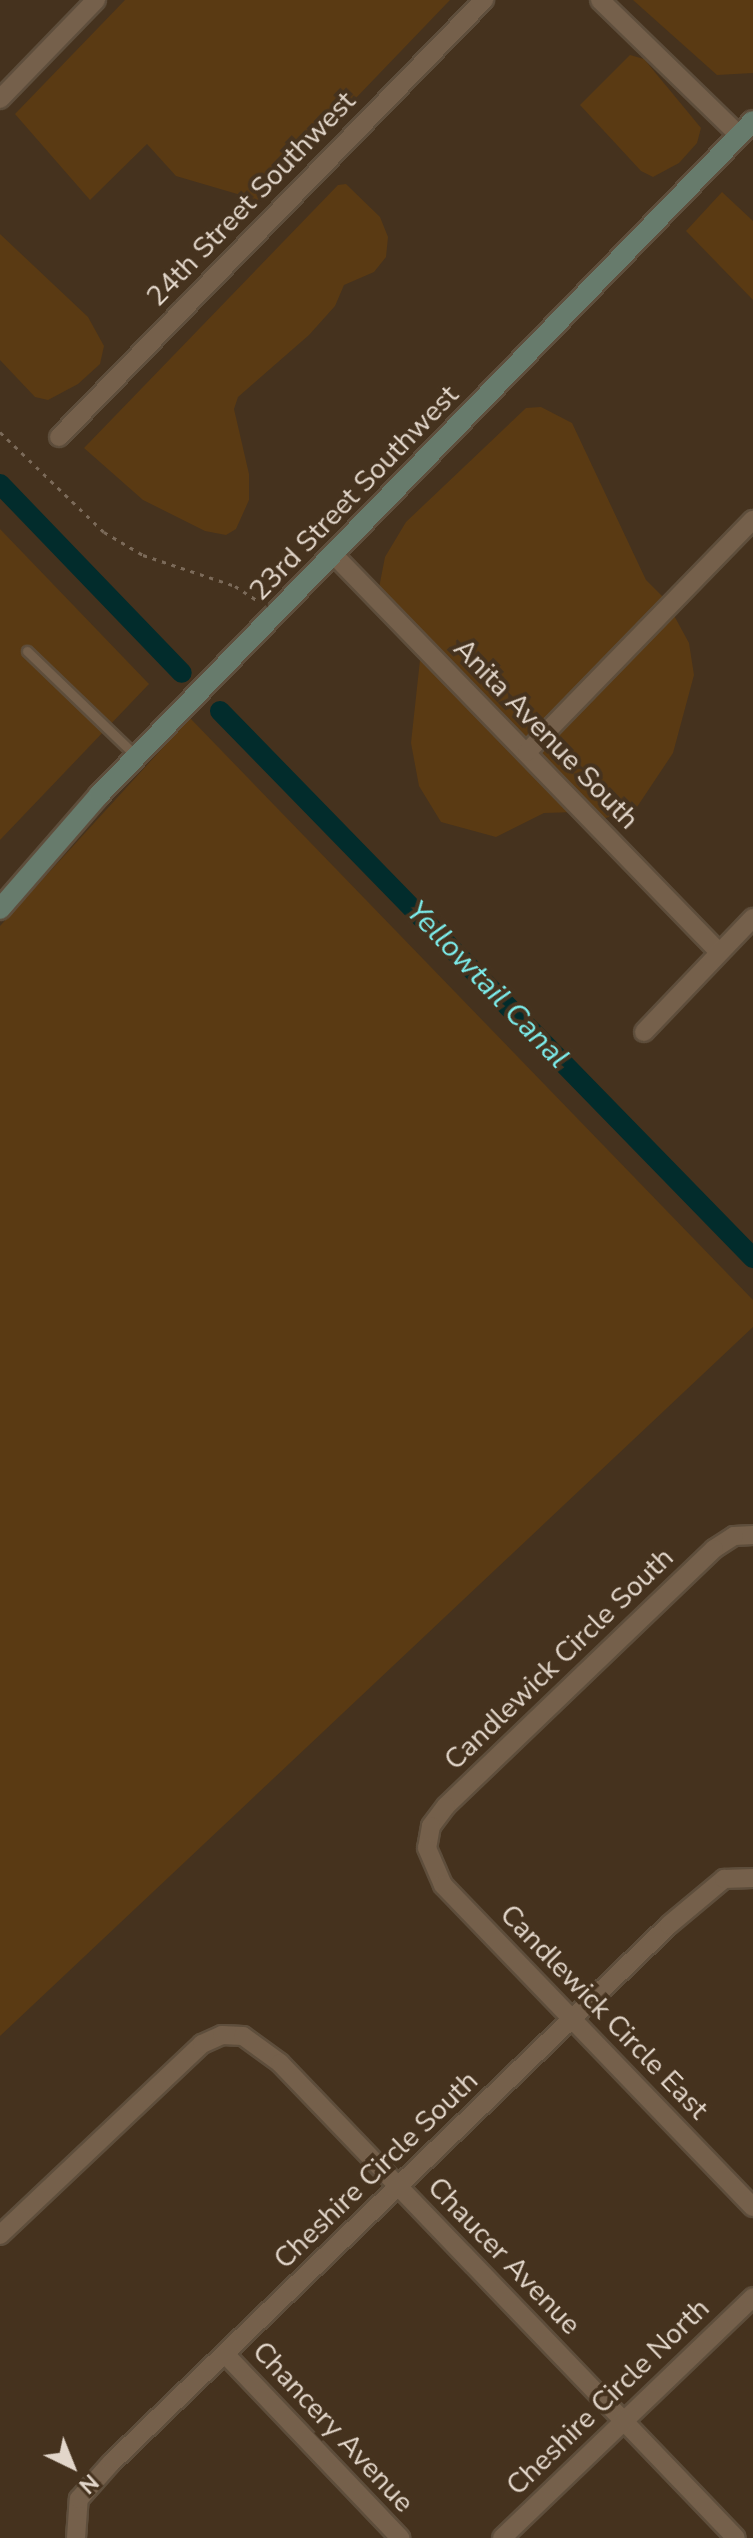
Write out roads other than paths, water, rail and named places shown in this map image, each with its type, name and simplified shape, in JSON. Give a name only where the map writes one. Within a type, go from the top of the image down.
[{"type":"street","points":[[0,99],[96,0]]},
{"type":"street","name":"24th Street Southwest","points":[[59,437],[484,0]]},
{"type":"street","points":[[600,0],[746,128]]},
{"type":"street","name":"23rd Street Southwest","points":[[0,909],[137,757],[746,128]]},
{"type":"street","points":[[527,752],[753,520]]},
{"type":"street","name":"Anita Avenue South","points":[[333,554],[719,952]]},
{"type":"street","points":[[644,1032],[753,918]]},
{"type":"street","name":"Candlewick Circle South","points":[[427,1848],[431,1826],[479,1774],[714,1549],[734,1536],[753,1535]]},
{"type":"street","name":"Candlewick Circle East","points":[[427,1848],[443,1885],[753,2207]]},
{"type":"street","name":"Cheshire Circle South","points":[[75,2533],[79,2499],[93,2482],[669,1925],[724,1879],[749,1877]]},
{"type":"street","name":"Chaucer Avenue","points":[[0,2235],[202,2044],[220,2036],[243,2036],[263,2047],[736,2538]]},
{"type":"street","name":"Cheshire Circle North","points":[[502,2538],[753,2297]]},
{"type":"street","name":"Chancery Avenue","points":[[226,2355],[400,2538]]},
{"type":"lane","points":[[27,651],[137,757]]},
{"type":"waterway","name":"Yellowtail Canal","points":[[0,484],[182,673]]},
{"type":"waterway","name":"Yellowtail Canal","points":[[220,711],[753,1258]]}]
